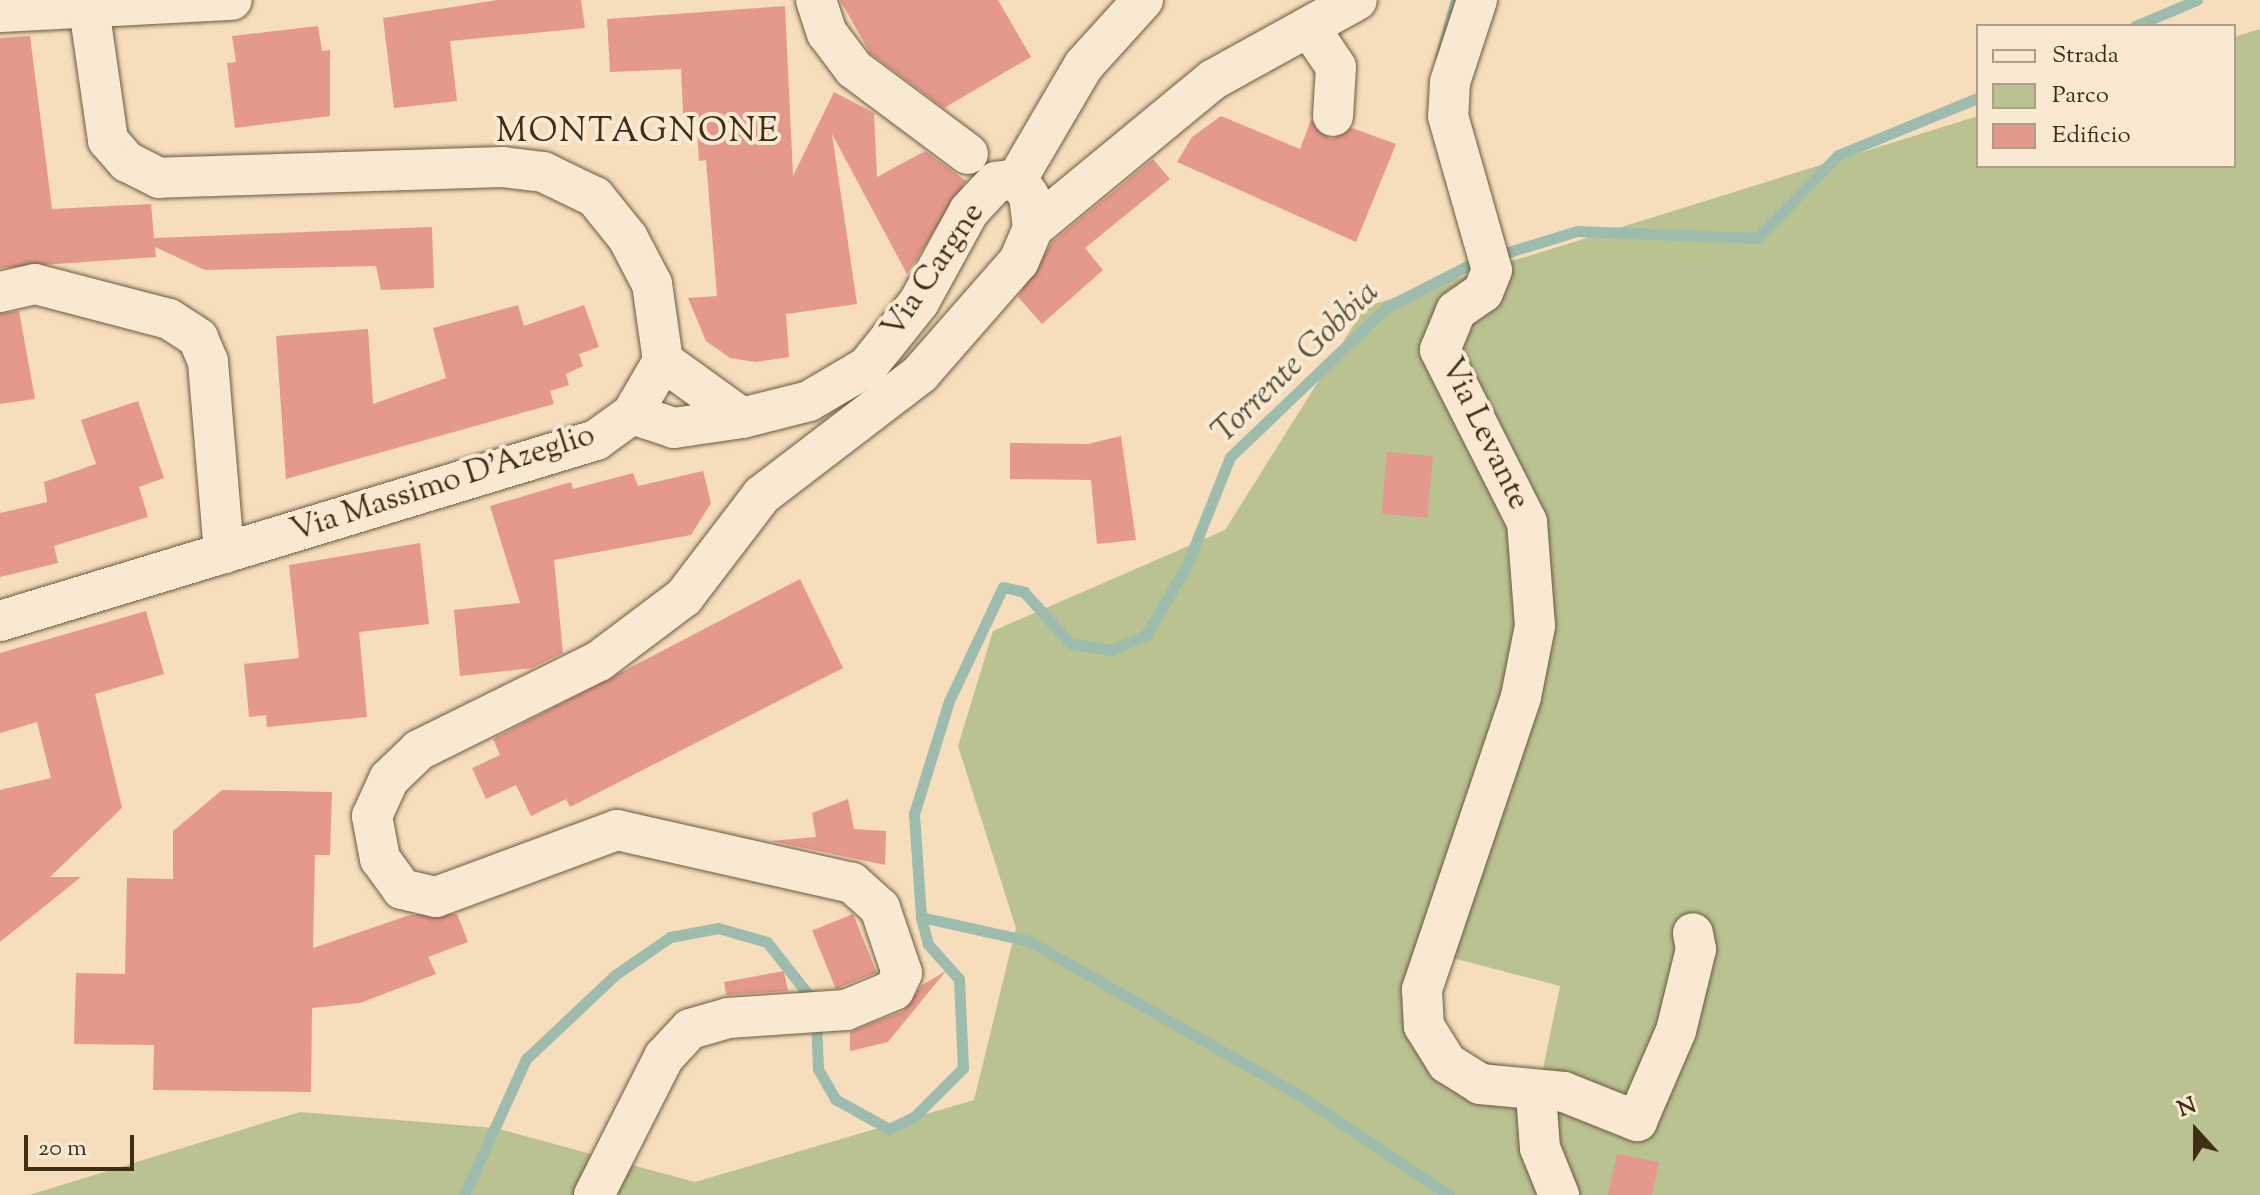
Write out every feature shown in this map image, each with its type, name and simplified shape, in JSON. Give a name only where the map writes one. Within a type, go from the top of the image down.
[{"type":"street","points":[[0,12],[232,0]]},
{"type":"street","points":[[816,0],[827,33],[854,69],[968,154]]},
{"type":"street","name":"Via Cargne","points":[[632,414],[674,428],[742,418],[809,401],[867,367],[919,302],[969,211],[996,182],[1017,179],[1084,65],[1143,0]]},
{"type":"street","points":[[594,1195],[664,1057],[690,1029],[728,1018],[846,1010],[894,990],[902,973],[880,908],[852,883],[617,830],[436,897],[402,889],[380,859],[372,816],[389,779],[419,750],[599,661],[684,597],[762,495],[920,374],[1019,261],[1033,228],[1214,79],[1357,0]]},
{"type":"street","name":"Via Levante","points":[[1477,0],[1450,82],[1448,116],[1467,216],[1492,270],[1483,292],[1456,311],[1440,350],[1527,522],[1535,626],[1521,697],[1422,990],[1424,1026],[1447,1063],[1480,1084],[1536,1094],[1564,1092],[1637,1121],[1676,1031],[1696,949],[1693,933]]},
{"type":"street","points":[[89,8],[108,140],[127,162],[159,178],[543,172],[595,197],[628,238],[652,284],[663,361],[742,418]]},
{"type":"street","points":[[1309,27],[1336,67],[1333,116]]},
{"type":"street","points":[[1017,179],[1029,196],[1033,228]]},
{"type":"street","points":[[0,292],[35,284],[169,319],[198,338],[208,362],[224,553]]},
{"type":"street","name":"Via Massimo D'Azeglio","points":[[0,621],[542,459],[596,440],[632,414],[663,361]]},
{"type":"street","points":[[1536,1094],[1540,1148],[1559,1195]]},
{"type":"green space","points":[[2260,29],[2260,1195],[29,1195],[300,1112],[495,1128],[695,1182],[974,1100],[1016,928],[958,746],[993,631],[1225,530],[1365,307],[1976,117],[1976,168],[2236,168],[2236,36]],"holes":[[[1445,956],[1560,986],[1542,1074],[1448,1053],[1429,999]]]},
{"type":"building","points":[[497,0],[581,0],[585,28],[450,41],[457,101],[394,108],[383,18]]},
{"type":"building","points":[[840,0],[998,0],[1031,57],[944,108],[870,53]]},
{"type":"building","points":[[785,6],[793,176],[834,92],[874,113],[877,177],[925,151],[966,181],[907,274],[832,134],[857,304],[786,314],[789,357],[756,362],[730,358],[706,341],[688,298],[717,296],[706,160],[699,161],[696,113],[683,113],[681,69],[610,72],[607,19]]},
{"type":"building","points":[[318,26],[322,51],[330,50],[330,116],[235,128],[227,63],[236,62],[232,36]]},
{"type":"building","points":[[30,36],[52,209],[151,204],[154,238],[432,227],[434,288],[381,290],[376,266],[205,270],[155,247],[156,257],[0,268],[0,38]]},
{"type":"building","points":[[1221,116],[1300,149],[1311,120],[1331,139],[1352,128],[1396,144],[1356,242],[1177,162],[1192,137]]},
{"type":"building","points":[[1153,159],[1170,179],[1085,248],[1103,270],[1042,324],[1018,297],[1052,242]]},
{"type":"building","points":[[518,305],[524,326],[584,305],[599,347],[579,354],[583,366],[566,374],[569,385],[550,391],[554,404],[286,479],[276,336],[368,329],[373,404],[446,378],[433,328]]},
{"type":"building","points":[[19,311],[35,399],[0,404],[0,314]]},
{"type":"building","points":[[138,401],[164,478],[139,487],[148,517],[54,546],[58,563],[0,577],[0,513],[47,502],[44,482],[96,464],[81,420]]},
{"type":"building","points":[[1121,436],[1136,540],[1097,544],[1091,480],[1010,479],[1010,443],[1088,444]]},
{"type":"building","points":[[1387,452],[1433,456],[1427,518],[1382,514]]},
{"type":"building","points":[[703,471],[711,503],[691,535],[554,560],[563,653],[532,668],[460,676],[454,610],[520,603],[490,506],[571,482],[573,489],[633,473],[638,486]]},
{"type":"building","points":[[420,543],[429,624],[359,632],[367,717],[267,727],[266,715],[249,717],[244,664],[299,658],[289,565]]},
{"type":"building","points":[[800,579],[843,668],[570,807],[566,799],[531,816],[516,785],[486,799],[472,768],[500,755],[493,739]]},
{"type":"building","points":[[146,611],[164,674],[95,694],[122,808],[50,877],[81,877],[0,942],[0,790],[51,778],[37,722],[0,733],[0,653]]},
{"type":"building","points":[[222,790],[332,792],[330,855],[315,855],[313,948],[410,915],[457,914],[468,942],[428,957],[436,974],[360,1003],[312,1008],[311,1092],[153,1090],[154,1045],[74,1044],[76,973],[125,974],[127,878],[173,879],[173,831]]},
{"type":"building","points":[[848,799],[854,829],[886,831],[885,865],[771,841],[816,837],[812,813]]},
{"type":"building","points":[[853,914],[877,972],[836,989],[812,930]]},
{"type":"building","points":[[784,971],[788,991],[726,995],[724,982]]},
{"type":"building","points":[[946,971],[888,1042],[850,1051],[850,1032],[903,1011],[922,985]]},
{"type":"building","points":[[1617,1154],[1659,1162],[1652,1195],[1608,1195]]},
{"type":"waterway","points":[[1440,57],[1456,0]]},
{"type":"waterway","name":"Torrente Gobbia","points":[[2140,24],[2197,0]]},
{"type":"waterway","name":"Torrente Gobbia","points":[[816,1020],[818,1069],[835,1099],[889,1129],[914,1117],[963,1068],[959,979],[928,944],[921,917],[914,814],[949,701],[1003,587],[1024,592],[1070,643],[1111,650],[1146,635],[1187,565],[1230,457],[1387,307],[1473,263],[1577,231],[1757,238],[1838,155],[1976,99]]},
{"type":"waterway","points":[[921,917],[1029,941],[1301,1096],[1449,1195]]},
{"type":"waterway","name":"Torrente Gobbia","points":[[464,1195],[526,1059],[615,975],[670,937],[718,928],[767,942],[815,1003]]},
{"type":"district","name":"MONTAGNONE","points":[[638,133]]}]
